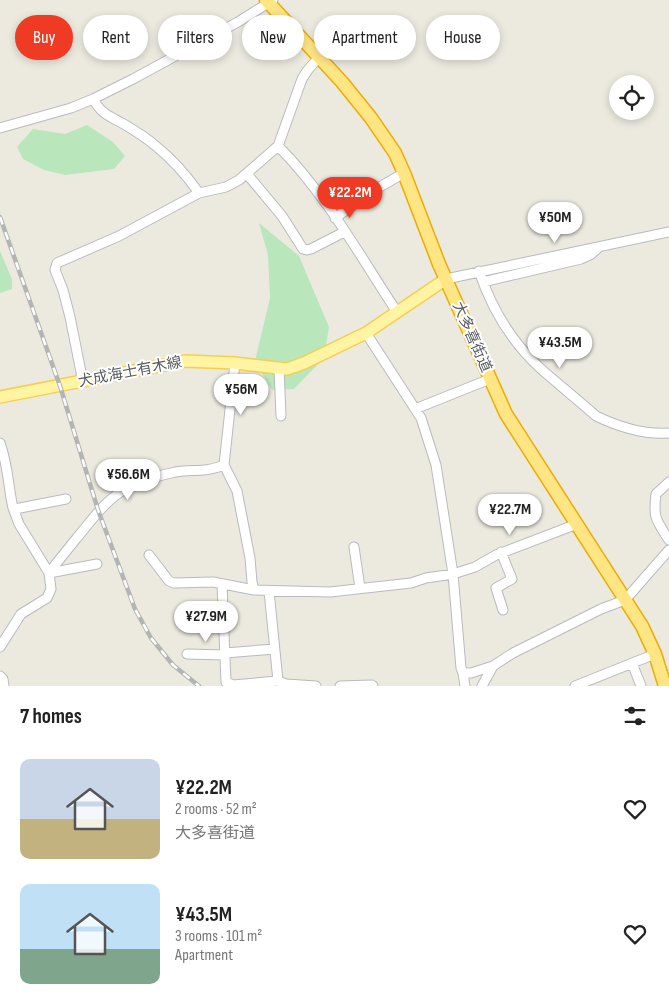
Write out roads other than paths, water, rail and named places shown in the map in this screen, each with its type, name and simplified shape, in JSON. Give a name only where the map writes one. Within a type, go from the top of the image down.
[{"type":"highway","name":"大多喜街道","points":[[269,1],[314,51]]},
{"type":"highway","name":"大多喜街道","points":[[322,60],[376,124],[395,153],[446,279],[506,414],[642,626],[655,654],[665,686]]},
{"type":"main road","name":"犬成海士有木線","points":[[0,397],[185,361],[235,363],[287,369],[304,363],[366,333],[446,279]]},
{"type":"street","points":[[0,128],[71,108],[93,99],[133,79],[269,1]]},
{"type":"street","points":[[83,382],[70,317],[63,290],[55,270],[57,263],[119,236],[199,193],[226,187],[247,174],[278,146],[302,79],[306,71],[316,60]]},
{"type":"street","points":[[93,99],[100,110],[107,116],[122,123],[157,147],[184,173],[199,193]]},
{"type":"street","points":[[278,146],[296,164],[335,218],[397,312]]},
{"type":"street","points":[[335,218],[371,192],[404,172]]},
{"type":"street","points":[[247,174],[282,216],[303,249],[311,249],[344,232]]},
{"type":"street","points":[[446,279],[669,232]]},
{"type":"street","points":[[483,282],[581,259],[590,255],[599,247]]},
{"type":"street","points":[[479,271],[492,305],[509,330],[532,358],[596,416],[608,422],[650,434],[669,433]]},
{"type":"street","points":[[366,333],[421,418],[436,465],[453,574],[461,668],[465,686]]},
{"type":"street","points":[[235,363],[224,465],[236,491],[250,558],[254,590]]},
{"type":"street","points":[[279,368],[281,416]]},
{"type":"street","points":[[415,409],[490,379]]},
{"type":"street","points":[[0,443],[4,453],[3,470],[19,524],[52,580],[50,594],[42,602],[22,614],[0,647]]},
{"type":"street","points":[[49,573],[98,510],[125,489],[134,484],[172,473],[188,470],[208,471],[224,465]]},
{"type":"street","points":[[669,482],[656,494],[654,512],[657,521],[669,540]]},
{"type":"street","points":[[13,508],[17,510],[66,499]]},
{"type":"street","points":[[149,556],[169,581],[174,583],[196,582],[268,591],[330,592],[394,586],[453,574],[475,567],[501,552],[577,524]]},
{"type":"street","points":[[354,548],[360,588]]},
{"type":"street","points":[[463,673],[471,673],[493,666],[601,609],[625,600],[669,550]]},
{"type":"street","points":[[501,552],[512,579],[496,588],[503,610]]},
{"type":"street","points":[[49,573],[97,564]]},
{"type":"street","points":[[222,585],[226,682],[233,685],[278,681],[286,684],[316,686]]},
{"type":"street","points":[[268,591],[278,681]]},
{"type":"street","points":[[186,654],[225,654],[274,649]]},
{"type":"street","points":[[575,686],[655,654]]},
{"type":"street","points":[[632,663],[641,686]]},
{"type":"street","points":[[482,686],[493,666]]},
{"type":"street","points":[[0,676],[3,679],[4,686]]},
{"type":"street","points":[[340,686],[373,686]]},
{"type":"railway","points":[[0,217],[60,386],[98,510],[135,609],[151,638],[173,665],[199,686]]}]
